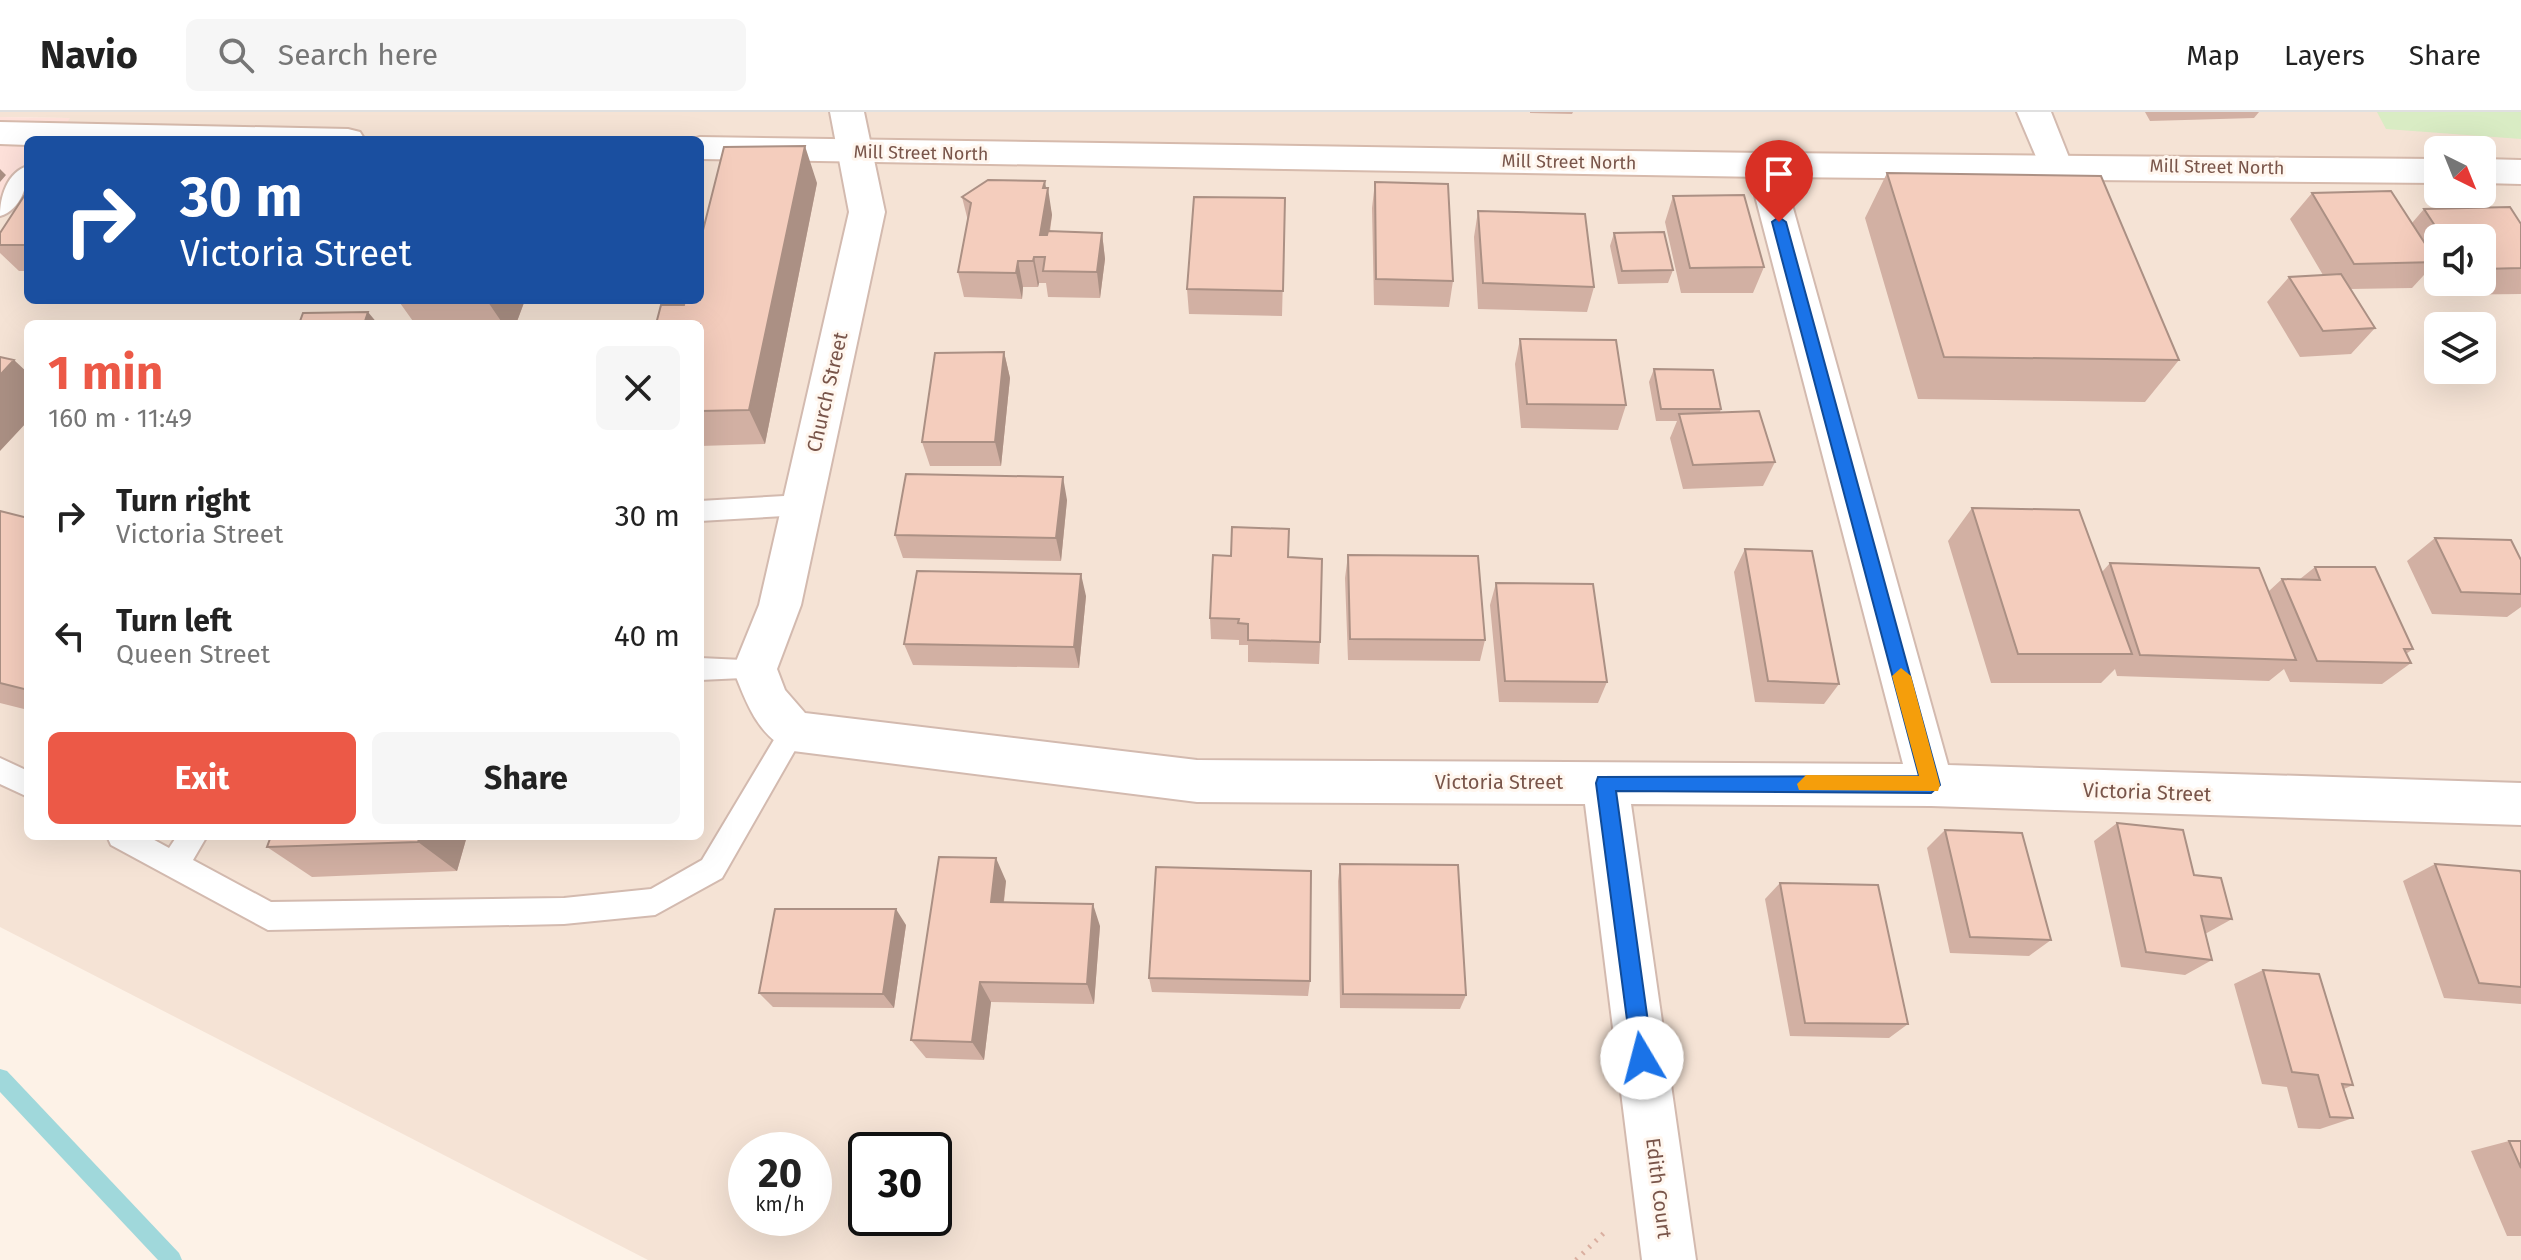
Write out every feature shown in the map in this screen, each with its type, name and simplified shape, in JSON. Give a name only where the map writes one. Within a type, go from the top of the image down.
[{"type":"street","name":"Church Street","points":[[755,669],[780,605],[867,212],[856,152],[845,119],[847,112]]},
{"type":"street","points":[[2034,112],[2055,165]]},
{"type":"street","points":[[0,133],[42,136]]},
{"type":"street","name":"Mill Street North","points":[[704,148],[1764,165],[2055,165],[2424,171]]},
{"type":"street","points":[[1764,165],[1931,785]]},
{"type":"street","points":[[2496,171],[2521,172]]},
{"type":"street","points":[[755,669],[768,702],[793,731]]},
{"type":"street","name":"Victoria Street","points":[[793,731],[1197,781],[1931,785],[2521,804]]},
{"type":"street","name":"Edith Court","points":[[1605,783],[1669,1260]]},
{"type":"lane","points":[[0,209],[24,178]]},
{"type":"lane","points":[[704,511],[802,505]]},
{"type":"lane","points":[[704,669],[755,669]]},
{"type":"lane","points":[[128,840],[268,916],[564,911],[655,902],[712,869],[793,731]]},
{"type":"lane","points":[[0,770],[24,783]]},
{"type":"lane","points":[[174,865],[190,840]]},
{"type":"shaded area","points":[[0,112],[2521,112],[2521,1260],[648,1260],[0,927],[0,208],[24,183],[24,304],[704,304],[704,136],[58,136],[69,118],[0,117]]},
{"type":"shaded area","points":[[0,117],[70,118],[59,136],[24,136],[24,183],[0,208]]},
{"type":"green space","points":[[2377,112],[2521,112],[2521,139],[2386,129]]},
{"type":"building","points":[[805,146],[749,410],[704,411],[704,320],[657,320],[661,305],[704,304],[704,226],[724,147]]},
{"type":"building","points":[[1887,173],[2101,176],[2179,360],[1944,357]]},
{"type":"building","points":[[988,180],[1045,181],[1043,188],[1048,188],[1040,235],[1047,235],[1048,231],[1102,233],[1097,272],[1043,271],[1045,257],[1034,257],[1033,261],[1018,261],[1016,273],[958,272],[971,203],[962,197]]},
{"type":"building","points":[[1375,182],[1448,184],[1453,281],[1376,279]]},
{"type":"building","points":[[2391,191],[2424,242],[2424,262],[2354,264],[2312,193]]},
{"type":"building","points":[[1744,195],[1764,267],[1690,268],[1673,196]]},
{"type":"building","points":[[24,196],[24,245],[0,245],[0,233]]},
{"type":"building","points":[[1194,197],[1285,198],[1283,291],[1187,289]]},
{"type":"building","points":[[2510,207],[2521,224],[2521,268],[2496,269],[2496,224],[2434,224],[2424,209],[2496,208]]},
{"type":"building","points":[[1478,211],[1585,214],[1594,287],[1483,283]]},
{"type":"building","points":[[1664,232],[1673,270],[1622,271],[1614,233]]},
{"type":"building","points":[[2341,274],[2375,328],[2323,331],[2289,277]]},
{"type":"building","points":[[368,312],[365,320],[300,320],[303,313]]},
{"type":"building","points":[[1520,339],[1616,340],[1626,405],[1527,404]]},
{"type":"building","points":[[1004,352],[995,442],[922,442],[935,353]]},
{"type":"building","points":[[0,357],[14,360],[0,375]]},
{"type":"building","points":[[1654,369],[1713,370],[1721,409],[1661,409]]},
{"type":"building","points":[[1759,411],[1775,462],[1693,465],[1679,414]]},
{"type":"building","points":[[906,474],[1063,477],[1056,538],[895,535]]},
{"type":"building","points":[[1972,508],[2079,510],[2132,654],[2018,654]]},
{"type":"building","points":[[0,511],[24,517],[24,689],[0,683]]},
{"type":"building","points":[[1232,527],[1289,529],[1288,557],[1322,559],[1320,642],[1248,640],[1248,624],[1238,623],[1239,619],[1210,618],[1213,555],[1231,556]]},
{"type":"building","points":[[2435,538],[2511,540],[2521,560],[2521,594],[2461,592]]},
{"type":"building","points":[[1745,549],[1812,551],[1839,684],[1768,681]]},
{"type":"building","points":[[1348,555],[1478,556],[1485,640],[1350,639]]},
{"type":"building","points":[[2110,563],[2259,568],[2296,660],[2140,655]]},
{"type":"building","points":[[2315,567],[2375,567],[2413,649],[2404,649],[2411,663],[2317,661],[2282,579],[2320,580]]},
{"type":"building","points":[[917,571],[1081,574],[1074,647],[904,644]]},
{"type":"building","points":[[1496,583],[1593,584],[1607,682],[1505,681]]},
{"type":"building","points":[[2117,823],[2183,830],[2194,875],[2221,878],[2232,919],[2201,916],[2212,960],[2146,952]]},
{"type":"building","points":[[1945,830],[2022,833],[2051,940],[1970,937]]},
{"type":"building","points":[[270,840],[419,840],[418,842],[267,847]]},
{"type":"building","points":[[939,857],[996,858],[991,902],[1093,904],[1087,984],[980,982],[972,1042],[911,1040]]},
{"type":"building","points":[[1340,864],[1458,865],[1466,995],[1343,994]]},
{"type":"building","points":[[2435,864],[2520,871],[2521,987],[2479,983]]},
{"type":"building","points":[[1156,867],[1311,871],[1310,981],[1149,978]]},
{"type":"building","points":[[1780,883],[1878,885],[1908,1024],[1805,1023]]},
{"type":"building","points":[[775,909],[896,909],[883,994],[759,993]]},
{"type":"building","points":[[2263,970],[2319,974],[2353,1085],[2342,1084],[2353,1118],[2330,1117],[2318,1075],[2292,1072]]},
{"type":"building","points":[[2509,1141],[2521,1141],[2521,1168]]},
{"type":"waterway","points":[[0,1078],[172,1260]]},
{"type":"slow traffic","points":[[1806,784],[1931,785],[1901,676]]},
{"type":"route","points":[[1642,1058],[1605,783],[1931,785],[1779,222]]}]
